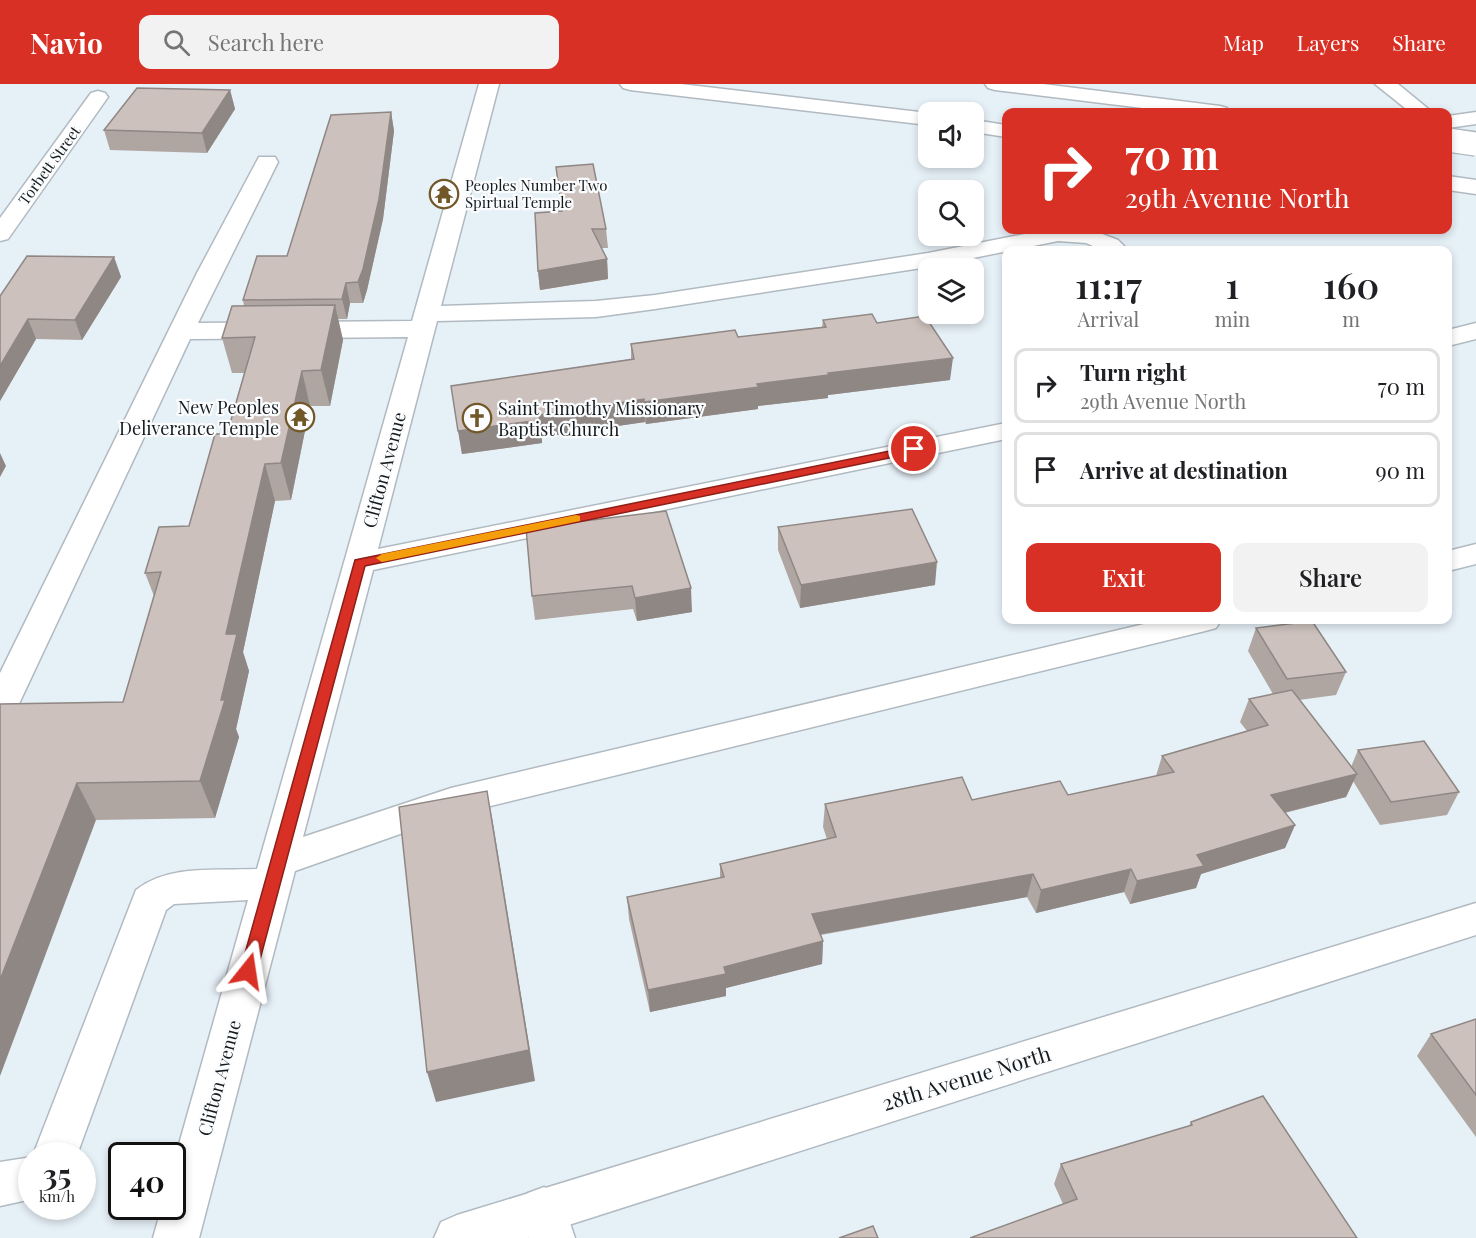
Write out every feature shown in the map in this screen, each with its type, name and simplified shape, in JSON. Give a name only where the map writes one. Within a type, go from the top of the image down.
[{"type":"main road","name":"Clifton Avenue","points":[[176,1238],[489,84]]},
{"type":"main road","points":[[995,84],[1188,108]]},
{"type":"main road","points":[[1385,84],[1417,108]]},
{"type":"main road","points":[[634,85],[918,117]]},
{"type":"main road","name":"Torbett Street","points":[[0,234],[98,97]]},
{"type":"main road","points":[[1452,121],[1476,118]]},
{"type":"main road","points":[[984,128],[1002,130]]},
{"type":"main road","points":[[1452,135],[1476,153]]},
{"type":"main road","points":[[1452,141],[1476,144]]},
{"type":"main road","points":[[0,708],[181,331],[267,162]]},
{"type":"main road","points":[[1452,184],[1476,187]]},
{"type":"main road","points":[[181,331],[425,322],[596,309],[928,260],[1058,234],[1074,234],[1111,246]]},
{"type":"main road","points":[[1452,337],[1476,332]]},
{"type":"main road","points":[[359,563],[1002,431]]},
{"type":"main road","points":[[1452,560],[1476,554]]},
{"type":"main road","points":[[60,1142],[150,901],[162,891],[275,872],[451,802],[1188,624]]},
{"type":"main road","name":"28th Avenue North","points":[[456,1238],[548,1223],[1476,919]]},
{"type":"main road","points":[[0,1184],[18,1181]]},
{"type":"building","points":[[137,88],[230,90],[202,133],[104,130]]},
{"type":"building","points":[[391,112],[379,199],[358,282],[346,283],[342,299],[243,300],[257,256],[287,256],[331,115]]},
{"type":"building","points":[[593,164],[606,229],[592,229],[607,259],[538,271],[535,213],[562,211],[556,167]]},
{"type":"building","points":[[27,256],[114,257],[75,320],[28,319],[0,366],[0,296]]},
{"type":"building","points":[[335,305],[321,370],[302,371],[281,463],[265,464],[226,634],[237,634],[221,700],[225,700],[200,781],[77,783],[0,980],[0,704],[123,702],[161,572],[145,573],[159,527],[189,526],[215,434],[227,434],[255,337],[222,338],[232,306]]},
{"type":"building","points":[[872,314],[877,323],[918,317],[918,324],[930,324],[953,358],[828,373],[829,375],[757,384],[759,387],[644,402],[644,399],[539,415],[540,420],[458,431],[451,386],[634,359],[631,344],[735,330],[738,337],[826,327],[823,320]]},
{"type":"building","points":[[912,509],[937,562],[801,585],[778,527]]},
{"type":"building","points":[[666,511],[691,588],[635,598],[632,586],[532,596],[526,528]]},
{"type":"building","points":[[1314,624],[1346,672],[1287,679],[1256,628]]},
{"type":"building","points":[[1292,690],[1357,774],[1271,795],[1295,825],[1197,855],[1204,866],[1137,881],[1131,869],[1041,890],[1033,874],[812,914],[823,941],[724,967],[726,974],[648,990],[627,897],[724,877],[720,864],[836,837],[825,804],[962,777],[972,800],[1060,781],[1068,795],[1174,772],[1162,756],[1268,725],[1249,699]]},
{"type":"building","points":[[1424,741],[1459,792],[1391,802],[1358,750]]},
{"type":"building","points":[[487,791],[529,1050],[427,1072],[399,807]]},
{"type":"building","points":[[1476,1019],[1476,1095],[1431,1034]]},
{"type":"building","points":[[1263,1096],[1357,1238],[970,1238],[1077,1199],[1061,1164],[1192,1125],[1191,1122]]},
{"type":"building","points":[[873,1226],[878,1238],[839,1238]]},
{"type":"slow traffic","points":[[382,558],[576,519]]},
{"type":"place","name":"Peoples Number Two Spirtual Temple","points":[[444,194]]},
{"type":"place","name":"New Peoples Deliverance Temple","points":[[300,417]]},
{"type":"place","name":"Saint Timothy Missionary Baptist Church","points":[[477,418]]},
{"type":"route","points":[[248,971],[359,563],[914,449]]}]
